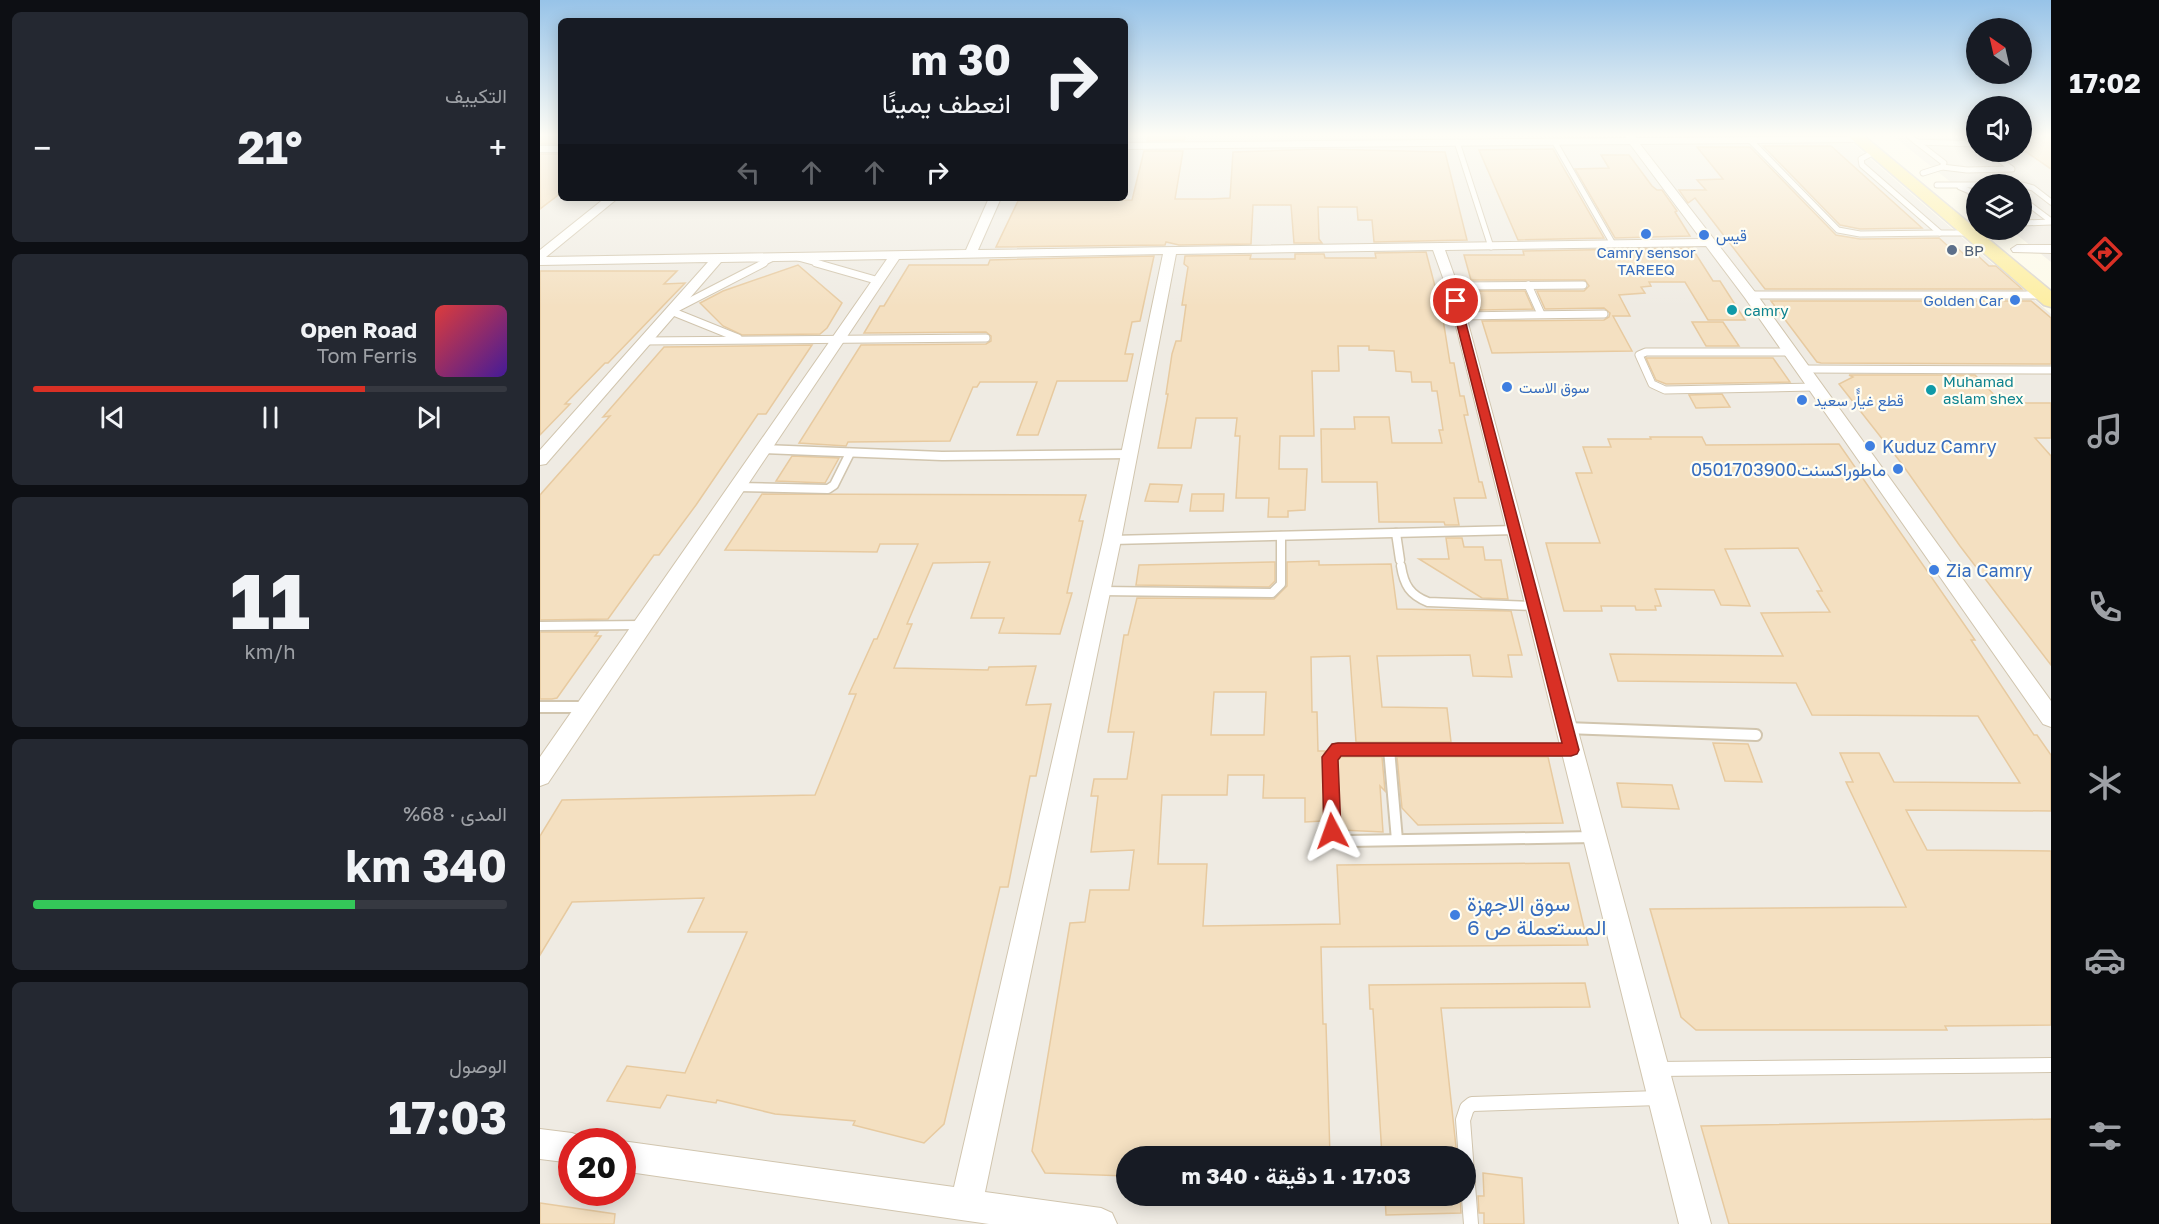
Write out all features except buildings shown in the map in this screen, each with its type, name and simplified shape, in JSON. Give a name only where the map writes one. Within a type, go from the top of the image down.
[{"type":"main road","points":[[1928,193],[1966,229]]},
{"type":"main road","points":[[1951,193],[1961,204]]},
{"type":"main road","points":[[1978,240],[2047,298]]},
{"type":"main road","points":[[2006,240],[2043,269]]},
{"type":"street","points":[[1672,193],[1750,296],[2051,718]]},
{"type":"street","points":[[540,256],[608,201]]},
{"type":"street","points":[[970,255],[994,201]]},
{"type":"street","points":[[540,261],[1709,242]]},
{"type":"street","points":[[1438,248],[1460,316],[1695,1224]]},
{"type":"street","points":[[2017,249],[2051,249]]},
{"type":"street","points":[[966,1205],[1112,540],[1170,252]]},
{"type":"street","points":[[540,776],[895,255]]},
{"type":"street","points":[[540,460],[719,258]]},
{"type":"street","points":[[540,1144],[558,1146]]},
{"type":"street","points":[[636,1158],[1101,1224]]},
{"type":"lane","points":[[1474,193],[1491,246]]},
{"type":"lane","points":[[1584,193],[1613,244]]},
{"type":"lane","points":[[1804,193],[1838,230],[1860,234],[1966,232]]},
{"type":"lane","points":[[1894,193],[1940,233]]},
{"type":"lane","points":[[2039,193],[2051,202]]},
{"type":"lane","points":[[2032,207],[2051,221]]},
{"type":"lane","points":[[2051,211],[2047,212],[2051,216]]},
{"type":"lane","points":[[2032,222],[2051,221]]},
{"type":"lane","points":[[671,311],[775,257]]},
{"type":"lane","points":[[793,257],[879,281]]},
{"type":"lane","points":[[1528,285],[1541,314]]},
{"type":"lane","points":[[1452,286],[1582,285]]},
{"type":"lane","points":[[1750,296],[2047,298]]},
{"type":"lane","points":[[671,311],[744,339]]},
{"type":"lane","points":[[1460,316],[1604,314]]},
{"type":"lane","points":[[644,341],[986,338]]},
{"type":"lane","points":[[1790,352],[1646,352],[1639,355],[1652,384],[1665,390],[1815,387]]},
{"type":"lane","points":[[1802,369],[2051,370]]},
{"type":"lane","points":[[764,449],[942,456],[1130,454]]},
{"type":"lane","points":[[737,487],[828,489],[834,485],[850,453]]},
{"type":"lane","points":[[1112,540],[1516,530]]},
{"type":"lane","points":[[1396,533],[1402,582],[1419,599],[1428,602],[1535,606]]},
{"type":"lane","points":[[1100,591],[1272,593],[1281,584],[1281,536]]},
{"type":"lane","points":[[540,626],[643,625]]},
{"type":"lane","points":[[540,707],[587,707]]},
{"type":"lane","points":[[1566,728],[1756,735]]},
{"type":"lane","points":[[1571,750],[1342,749],[1331,754],[1331,826],[1336,836],[1347,841],[1594,837]]},
{"type":"lane","points":[[1389,749],[1397,840]]},
{"type":"lane","points":[[1654,1069],[2051,1065]]},
{"type":"lane","points":[[1471,1224],[1463,1120],[1467,1108],[1472,1104],[1662,1098]]},
{"type":"shaded area","points":[[540,193],[558,193],[558,201],[1128,201],[1128,193],[1910,193],[2051,314],[2051,1224],[540,1224]]},
{"type":"shaded area","points":[[2032,193],[2051,193],[2051,262],[2024,240],[2032,240]]},
{"type":"place","name":"Camry sensor TAREEQ","points":[[1646,234]]},
{"type":"place","name":"قيس","points":[[1704,235]]},
{"type":"place","name":"BP","points":[[1952,250]]},
{"type":"place","name":"Golden Car","points":[[2015,300]]},
{"type":"place","name":"camry","points":[[1732,310]]},
{"type":"place","name":"سوق الاست","points":[[1507,387]]},
{"type":"place","name":"Muhamad aslam shex","points":[[1931,390]]},
{"type":"place","name":"قطع غياًًر سعيد","points":[[1802,400]]},
{"type":"place","name":"Kuduz Camry","points":[[1870,446]]},
{"type":"place","name":"ماطوراكسنت0501703900","points":[[1898,469]]},
{"type":"place","name":"Zia Camry","points":[[1934,570]]},
{"type":"place","name":"سوق الاجهزة المستعملة ص 6","points":[[1455,915]]},
{"type":"route","points":[[1332,831],[1330,757],[1338,749],[1571,750],[1456,301]]}]
